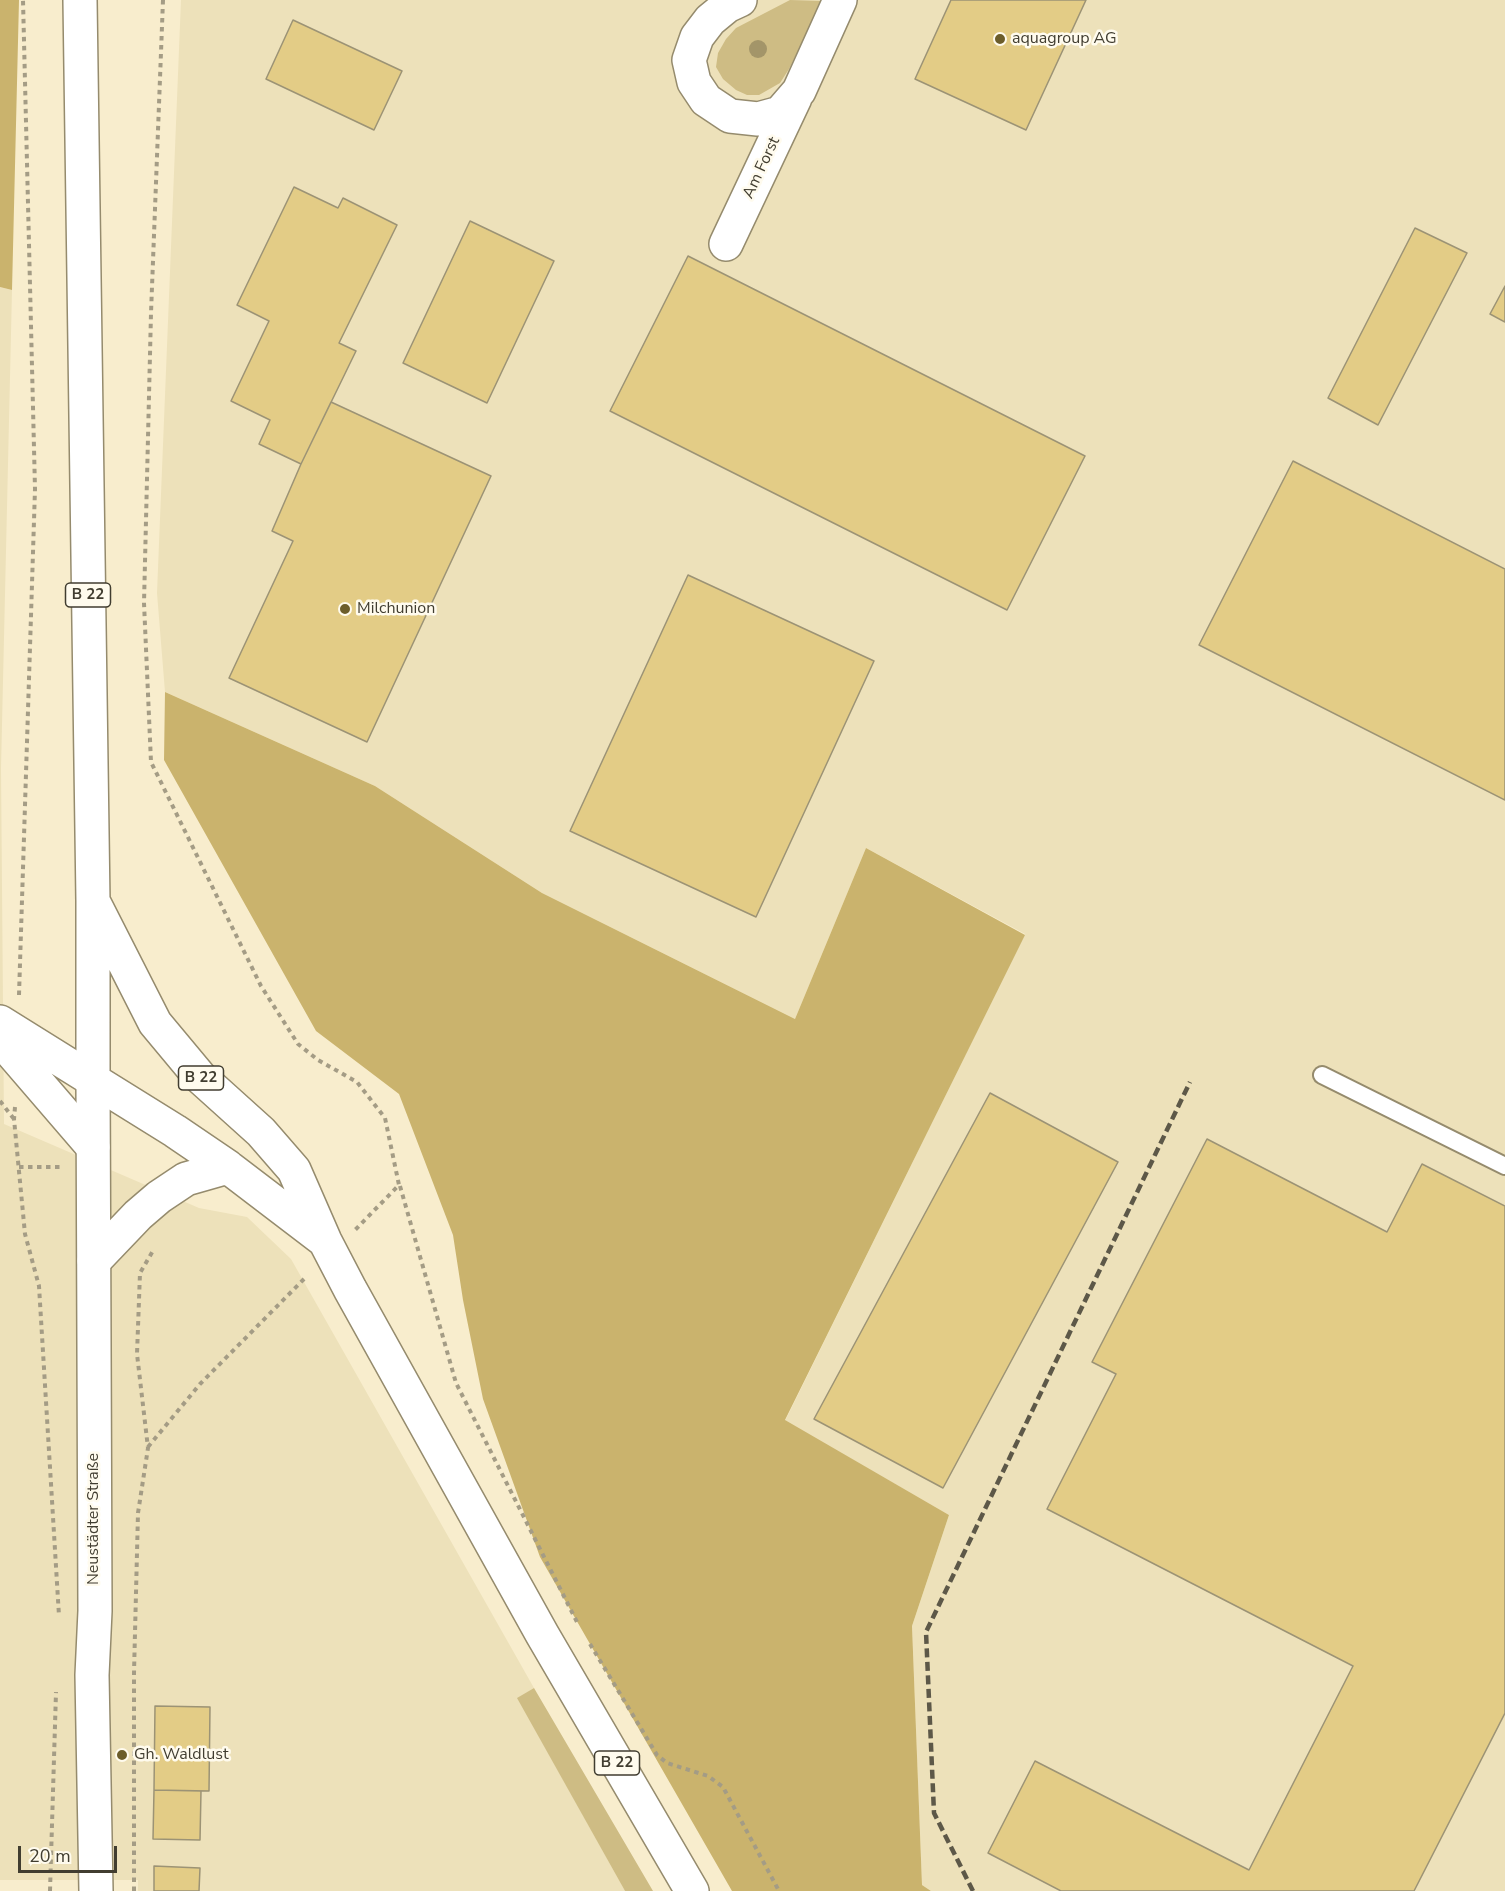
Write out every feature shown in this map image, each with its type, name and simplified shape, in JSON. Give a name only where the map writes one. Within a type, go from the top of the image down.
[{"type":"main road","name":"B 22","points":[[80,0],[93,901],[93,1080],[339,1237]]},
{"type":"main road","name":"Am Forst","points":[[740,0],[727,6],[710,20],[697,37],[689,60],[694,82],[706,100],[730,116],[758,119],[780,113],[798,92]]},
{"type":"main road","name":"Am Forst","points":[[726,244],[840,0]]},
{"type":"main road","name":"B 22","points":[[93,901],[155,1023],[200,1077],[261,1132],[294,1170],[339,1237],[542,1634],[692,1891]]},
{"type":"main road","points":[[9,1038],[93,1080]]},
{"type":"main road","points":[[9,1038],[93,1147]]},
{"type":"main road","name":"Neustädter Straße","points":[[93,1080],[95,1611],[92,1675],[96,1891]]},
{"type":"main road","points":[[94,1261],[138,1215],[159,1197],[186,1179],[228,1167]]},
{"type":"lane","points":[[1322,1075],[1505,1166]]},
{"type":"path","points":[[24,0],[35,489],[9,1038],[25,1234],[39,1286],[58,1623]]},
{"type":"path","points":[[164,0],[151,313],[144,603],[151,762],[261,986],[298,1044],[318,1060],[357,1082],[385,1118],[399,1185],[456,1383],[580,1629]]},
{"type":"path","points":[[0,1101],[14,1119]]},
{"type":"path","points":[[339,1237],[399,1185]]},
{"type":"path","points":[[135,1891],[134,1673],[138,1513],[147,1448],[200,1384],[306,1277]]},
{"type":"path","points":[[586,1638],[657,1755],[667,1763],[708,1776],[723,1786],[779,1891]]},
{"type":"path","points":[[50,1891],[57,1682]]},
{"type":"shaded area","points":[[0,0],[19,0],[12,290],[0,287]]},
{"type":"shaded area","points":[[181,0],[1505,0],[1505,1891],[931,1891],[922,1885],[912,1626],[949,1515],[785,1421],[1025,934],[866,848],[795,1019],[542,893],[375,786],[165,692],[157,593]]},
{"type":"shaded area","points":[[790,0],[822,1],[789,69],[780,83],[759,95],[747,95],[736,90],[723,79],[716,67],[718,53],[726,39],[736,28]]},
{"type":"shaded area","points":[[0,287],[12,290],[1,768],[4,1124],[199,1208],[247,1217],[291,1259],[534,1688],[518,1698],[625,1891],[138,1891],[138,1880],[0,1880]]},
{"type":"shaded area","points":[[165,692],[375,786],[542,893],[795,1019],[866,848],[1025,935],[785,1420],[949,1515],[912,1626],[922,1885],[931,1891],[732,1891],[540,1557],[483,1399],[463,1300],[453,1235],[399,1094],[316,1031],[164,760]]},
{"type":"shaded area","points":[[534,1688],[653,1891],[625,1891],[517,1698]]},
{"type":"building","name":"aquagroup AG","points":[[951,0],[1086,0],[1026,130],[915,79]]},
{"type":"building","points":[[293,20],[402,71],[374,130],[266,79]]},
{"type":"building","points":[[294,187],[338,208],[343,198],[397,225],[339,343],[356,351],[301,464],[259,444],[270,420],[231,401],[269,321],[237,305]]},
{"type":"building","points":[[470,221],[554,261],[487,403],[403,363]]},
{"type":"building","points":[[1415,228],[1467,253],[1378,425],[1328,398]]},
{"type":"building","points":[[688,256],[1085,456],[1007,610],[610,411]]},
{"type":"building","points":[[1505,286],[1505,322],[1490,314]]},
{"type":"building","name":"Milchunion","points":[[331,402],[491,476],[367,742],[229,678],[293,541],[272,531]]},
{"type":"building","points":[[1293,461],[1505,569],[1505,800],[1199,645]]},
{"type":"building","points":[[688,575],[874,661],[756,917],[570,831]]},
{"type":"building","points":[[990,1093],[1118,1162],[943,1488],[814,1419]]},
{"type":"building","points":[[1207,1139],[1387,1232],[1422,1164],[1505,1206],[1505,1713],[1414,1891],[1061,1891],[988,1853],[1035,1761],[1249,1870],[1353,1666],[1047,1509],[1116,1374],[1092,1362]]},
{"type":"building","points":[[155,1706],[210,1707],[209,1791],[154,1790]]},
{"type":"building","points":[[154,1790],[201,1791],[200,1840],[153,1839]]},
{"type":"building","points":[[154,1866],[200,1868],[199,1891],[154,1891]]},
{"type":"railway","points":[[973,1891],[934,1813],[926,1632],[1190,1082]]},
{"type":"place","name":"aquagroup AG","points":[[1000,39]]},
{"type":"place","name":"Milchunion","points":[[345,609]]},
{"type":"place","name":"Gh. Waldlust","points":[[122,1755]]}]
